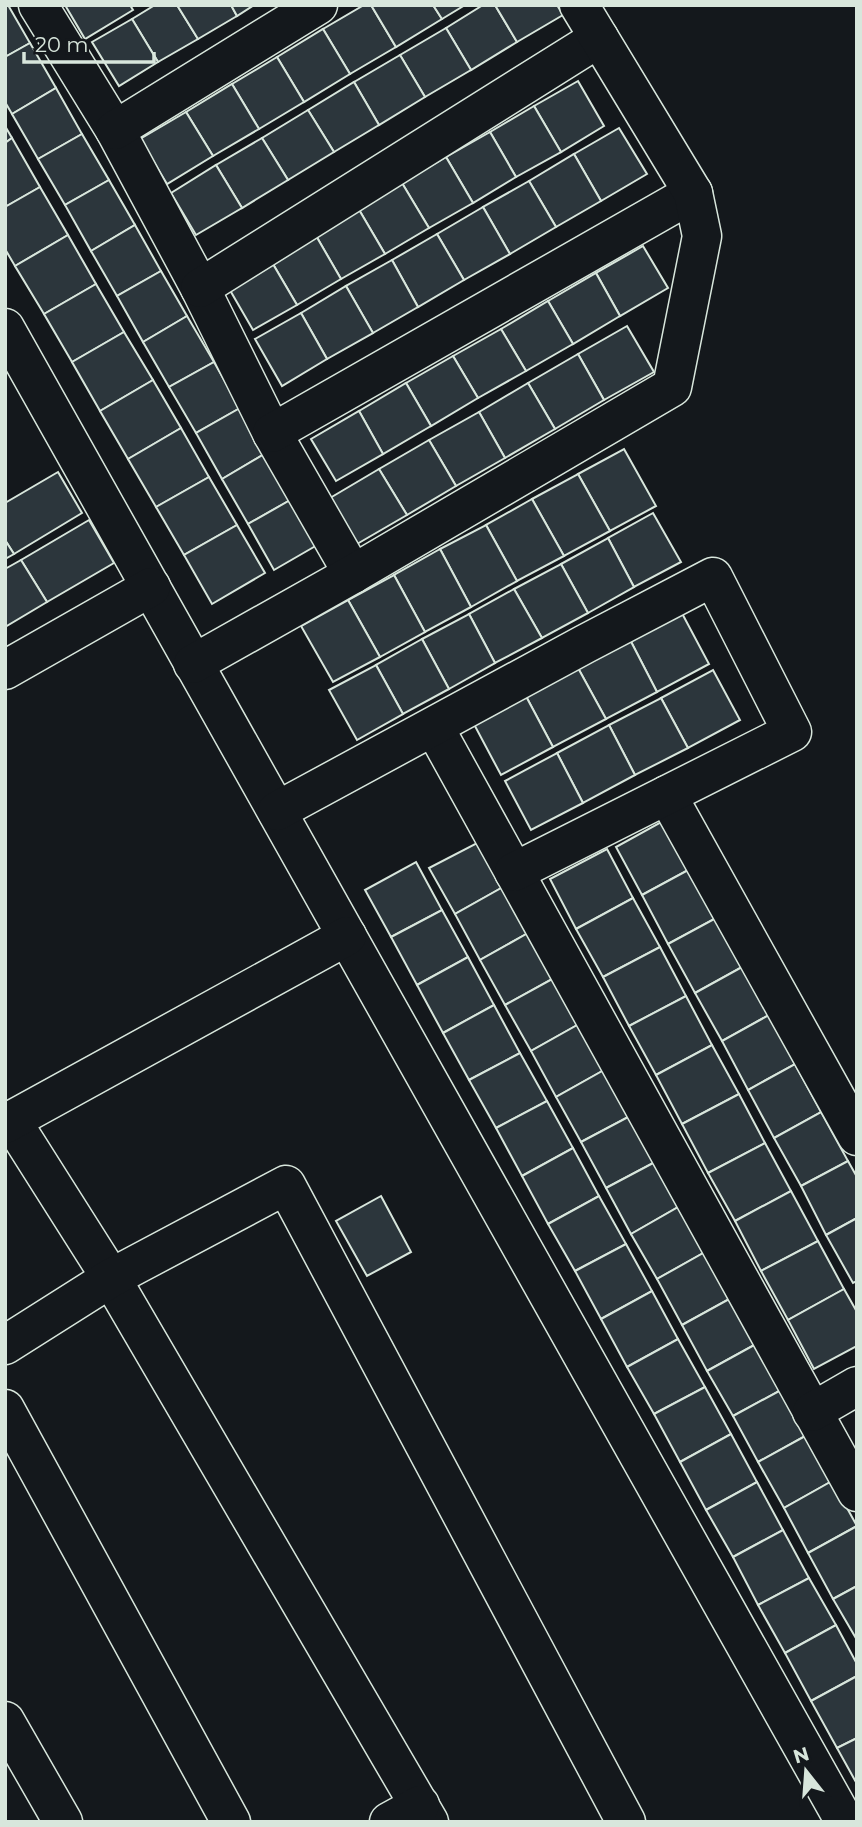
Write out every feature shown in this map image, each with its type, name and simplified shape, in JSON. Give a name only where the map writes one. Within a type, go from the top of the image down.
[{"type":"street","points":[[38,5],[115,130],[200,288],[272,433],[353,574]]},
{"type":"street","points":[[115,130],[318,5]]},
{"type":"street","points":[[193,664],[353,574],[672,387],[702,236],[693,192],[579,5]]},
{"type":"street","points":[[200,288],[599,38]]},
{"type":"street","points":[[272,433],[693,192]]},
{"type":"street","points":[[5,328],[845,1822]]},
{"type":"street","points":[[277,811],[713,577],[792,732],[514,872]]},
{"type":"street","points":[[5,670],[151,587]]},
{"type":"street","points":[[434,727],[857,1492]]},
{"type":"street","points":[[667,795],[857,1136]]},
{"type":"street","points":[[347,936],[8,1122],[111,1278],[412,1816]]},
{"type":"street","points":[[5,1345],[111,1278],[286,1185],[626,1822]]},
{"type":"street","points":[[812,1412],[857,1386]]},
{"type":"street","points":[[5,1409],[231,1822]]},
{"type":"street","points":[[5,1721],[63,1822]]},
{"type":"building","points":[[5,5],[8,5],[30,43],[5,57]]},
{"type":"building","points":[[65,5],[130,5],[133,10],[85,39]]},
{"type":"building","points":[[155,5],[177,5],[198,39],[158,62],[132,19]]},
{"type":"building","points":[[177,5],[231,5],[237,16],[198,39]]},
{"type":"building","points":[[231,5],[254,5],[237,16]]},
{"type":"building","points":[[364,5],[371,5],[396,47],[350,74],[323,29]]},
{"type":"building","points":[[371,5],[433,5],[442,19],[396,47]]},
{"type":"building","points":[[433,5],[465,5],[442,19]]},
{"type":"building","points":[[483,5],[495,5],[517,42],[471,70],[446,28]]},
{"type":"building","points":[[495,5],[557,5],[563,15],[517,42]]},
{"type":"building","points":[[132,19],[158,62],[119,86],[92,42]]},
{"type":"building","points":[[446,28],[471,70],[425,97],[400,55]]},
{"type":"building","points":[[323,29],[350,74],[304,102],[277,57]]},
{"type":"building","points":[[30,43],[56,88],[12,114],[5,102],[5,57]]},
{"type":"building","points":[[400,55],[425,97],[379,125],[354,82]]},
{"type":"building","points":[[277,57],[304,102],[259,129],[232,84]]},
{"type":"building","points":[[578,81],[604,126],[561,152],[534,106]]},
{"type":"building","points":[[354,82],[379,125],[334,152],[308,110]]},
{"type":"building","points":[[232,84],[259,129],[213,156],[186,112]]},
{"type":"building","points":[[56,88],[82,134],[38,159],[12,114]]},
{"type":"building","points":[[534,106],[561,152],[516,177],[490,132]]},
{"type":"building","points":[[308,110],[334,152],[288,180],[262,138]]},
{"type":"building","points":[[186,112],[213,156],[167,184],[140,139]]},
{"type":"building","points":[[5,126],[12,138],[5,143]]},
{"type":"building","points":[[619,128],[647,174],[601,201],[574,154]]},
{"type":"building","points":[[490,132],[516,177],[473,203],[446,157]]},
{"type":"building","points":[[82,134],[109,180],[65,205],[38,159]]},
{"type":"building","points":[[12,138],[40,187],[5,207],[5,143]]},
{"type":"building","points":[[262,138],[288,180],[242,208],[216,165]]},
{"type":"building","points":[[574,154],[601,201],[556,227],[529,181]]},
{"type":"building","points":[[446,157],[473,203],[429,228],[402,183]]},
{"type":"building","points":[[216,165],[242,208],[196,235],[171,193]]},
{"type":"building","points":[[109,180],[135,225],[91,251],[65,205]]},
{"type":"building","points":[[529,181],[556,227],[510,254],[483,207]]},
{"type":"building","points":[[402,183],[429,228],[385,254],[358,208]]},
{"type":"building","points":[[40,187],[68,235],[15,266],[5,249],[5,207]]},
{"type":"building","points":[[483,207],[510,254],[464,280],[437,234]]},
{"type":"building","points":[[358,208],[385,254],[341,279],[315,234]]},
{"type":"building","points":[[135,225],[161,271],[117,296],[91,251]]},
{"type":"building","points":[[315,234],[341,279],[297,305],[270,259]]},
{"type":"building","points":[[437,234],[464,280],[418,307],[392,260]]},
{"type":"building","points":[[68,235],[96,284],[44,314],[15,266]]},
{"type":"building","points":[[643,246],[668,288],[620,316],[596,273]]},
{"type":"building","points":[[270,259],[297,305],[253,330],[227,285]]},
{"type":"building","points":[[392,260],[418,307],[373,333],[346,286]]},
{"type":"building","points":[[161,271],[187,316],[143,342],[117,296]]},
{"type":"building","points":[[596,273],[620,316],[573,344],[548,301]]},
{"type":"building","points":[[96,284],[124,332],[72,362],[44,314]]},
{"type":"building","points":[[346,286],[373,333],[327,359],[301,313]]},
{"type":"building","points":[[548,301],[573,344],[526,371],[501,329]]},
{"type":"building","points":[[301,313],[327,359],[282,386],[255,339]]},
{"type":"building","points":[[187,316],[214,362],[169,387],[143,342]]},
{"type":"building","points":[[627,326],[654,372],[604,400],[578,354]]},
{"type":"building","points":[[501,329],[526,371],[478,398],[453,356]]},
{"type":"building","points":[[124,332],[153,380],[100,411],[72,362]]},
{"type":"building","points":[[578,354],[604,400],[555,429],[528,383]]},
{"type":"building","points":[[453,356],[478,398],[431,426],[406,383]]},
{"type":"building","points":[[214,362],[240,408],[196,433],[169,387]]},
{"type":"building","points":[[153,380],[181,428],[128,459],[100,411]]},
{"type":"building","points":[[406,383],[431,426],[383,454],[359,411]]},
{"type":"building","points":[[528,383],[555,429],[505,458],[479,412]]},
{"type":"building","points":[[240,408],[266,453],[222,479],[196,433]]},
{"type":"building","points":[[359,411],[383,454],[336,481],[311,439]]},
{"type":"building","points":[[479,412],[505,458],[456,486],[429,440]]},
{"type":"building","points":[[181,428],[209,477],[156,507],[128,459]]},
{"type":"building","points":[[429,440],[456,486],[407,515],[379,469]]},
{"type":"building","points":[[624,449],[656,506],[610,531],[578,474]]},
{"type":"building","points":[[266,453],[292,499],[248,524],[222,479]]},
{"type":"building","points":[[379,469],[407,515],[357,544],[330,498]]},
{"type":"building","points":[[58,472],[82,513],[14,554],[5,540],[5,503]]},
{"type":"building","points":[[578,474],[610,531],[564,556],[532,499]]},
{"type":"building","points":[[209,477],[237,525],[184,555],[156,507]]},
{"type":"building","points":[[292,499],[319,544],[274,570],[248,524]]},
{"type":"building","points":[[532,499],[564,556],[517,581],[486,525]]},
{"type":"building","points":[[653,513],[681,562],[634,587],[608,538]]},
{"type":"building","points":[[89,520],[114,563],[47,602],[21,560]]},
{"type":"building","points":[[237,525],[265,573],[212,604],[184,555]]},
{"type":"building","points":[[486,525],[517,581],[471,607],[440,549]]},
{"type":"building","points":[[608,538],[634,587],[588,613],[561,564]]},
{"type":"building","points":[[5,540],[14,554],[5,559]]},
{"type":"building","points":[[440,549],[471,607],[425,632],[394,575]]},
{"type":"building","points":[[21,560],[47,602],[5,627],[5,569]]},
{"type":"building","points":[[561,564],[588,613],[542,638],[514,589]]},
{"type":"building","points":[[394,575],[425,632],[380,657],[348,600]]},
{"type":"building","points":[[514,589],[542,638],[495,663],[469,614]]},
{"type":"building","points":[[348,600],[380,657],[333,682],[301,626]]},
{"type":"building","points":[[676,602],[709,664],[657,692],[625,630]]},
{"type":"building","points":[[469,614],[495,663],[449,689],[422,639]]},
{"type":"building","points":[[625,630],[657,692],[606,719],[572,657]]},
{"type":"building","points":[[422,639],[449,689],[403,714],[376,665]]},
{"type":"building","points":[[572,657],[606,719],[553,747],[520,685]]},
{"type":"building","points":[[376,665],[403,714],[357,740],[329,690]]},
{"type":"building","points":[[713,670],[740,720],[688,748],[661,698]]},
{"type":"building","points":[[520,685],[553,747],[501,775],[468,713]]},
{"type":"building","points":[[661,698],[688,748],[635,775],[609,725]]},
{"type":"building","points":[[609,725],[635,775],[583,803],[557,753]]},
{"type":"building","points":[[557,753],[583,803],[531,830],[505,781]]},
{"type":"building","points":[[663,821],[690,869],[642,895],[616,847]]},
{"type":"building","points":[[479,842],[503,887],[455,914],[429,868]]},
{"type":"building","points":[[607,849],[633,898],[576,929],[550,879]]},
{"type":"building","points":[[416,862],[442,910],[391,937],[365,890]]},
{"type":"building","points":[[690,869],[716,918],[668,944],[642,895]]},
{"type":"building","points":[[503,887],[528,933],[480,960],[455,914]]},
{"type":"building","points":[[633,898],[660,947],[603,977],[576,929]]},
{"type":"building","points":[[442,910],[468,957],[417,985],[391,937]]},
{"type":"building","points":[[716,918],[742,967],[695,993],[668,944]]},
{"type":"building","points":[[528,933],[554,978],[505,1005],[480,960]]},
{"type":"building","points":[[660,947],[686,996],[629,1026],[603,977]]},
{"type":"building","points":[[468,957],[494,1005],[443,1033],[417,985]]},
{"type":"building","points":[[742,967],[769,1015],[722,1041],[695,993]]},
{"type":"building","points":[[554,978],[579,1024],[531,1051],[505,1005]]},
{"type":"building","points":[[686,996],[712,1045],[656,1075],[629,1026]]},
{"type":"building","points":[[494,1005],[520,1053],[469,1080],[443,1033]]},
{"type":"building","points":[[769,1015],[795,1064],[748,1090],[722,1041]]},
{"type":"building","points":[[579,1024],[604,1070],[556,1097],[531,1051]]},
{"type":"building","points":[[712,1045],[739,1094],[682,1124],[656,1075]]},
{"type":"building","points":[[520,1053],[547,1101],[496,1128],[469,1080]]},
{"type":"building","points":[[795,1064],[821,1112],[774,1138],[748,1090]]},
{"type":"building","points":[[604,1070],[630,1116],[581,1142],[556,1097]]},
{"type":"building","points":[[739,1094],[765,1143],[708,1173],[682,1124]]},
{"type":"building","points":[[547,1101],[573,1148],[522,1176],[496,1128]]},
{"type":"building","points":[[821,1112],[848,1161],[801,1186],[774,1138]]},
{"type":"building","points":[[630,1116],[655,1162],[606,1188],[581,1142]]},
{"type":"building","points":[[765,1143],[791,1191],[735,1221],[708,1173]]},
{"type":"building","points":[[573,1148],[599,1196],[548,1224],[522,1176]]},
{"type":"building","points":[[848,1161],[857,1177],[857,1218],[826,1235],[801,1186]]},
{"type":"building","points":[[655,1162],[680,1206],[631,1234],[606,1188]]},
{"type":"building","points":[[791,1191],[818,1241],[761,1271],[735,1221]]},
{"type":"building","points":[[381,1196],[411,1252],[367,1276],[336,1221]]},
{"type":"building","points":[[599,1196],[626,1244],[575,1271],[548,1224]]},
{"type":"building","points":[[680,1206],[705,1252],[657,1279],[631,1234]]},
{"type":"building","points":[[857,1218],[857,1281],[853,1283],[826,1235]]},
{"type":"building","points":[[818,1241],[844,1289],[788,1320],[761,1271]]},
{"type":"building","points":[[626,1244],[652,1291],[601,1319],[575,1271]]},
{"type":"building","points":[[705,1252],[731,1298],[682,1325],[657,1279]]},
{"type":"building","points":[[844,1289],[857,1312],[857,1346],[814,1369],[788,1320]]},
{"type":"building","points":[[652,1291],[678,1339],[627,1367],[601,1319]]},
{"type":"building","points":[[731,1298],[756,1344],[707,1371],[682,1325]]},
{"type":"building","points":[[678,1339],[705,1387],[654,1414],[627,1367]]},
{"type":"building","points":[[756,1344],[781,1390],[733,1416],[707,1371]]},
{"type":"building","points":[[705,1387],[731,1434],[680,1462],[654,1414]]},
{"type":"building","points":[[781,1390],[807,1435],[758,1462],[733,1416]]},
{"type":"building","points":[[731,1434],[757,1482],[706,1510],[680,1462]]},
{"type":"building","points":[[807,1435],[832,1481],[784,1508],[758,1462]]},
{"type":"building","points":[[832,1481],[857,1526],[808,1553],[784,1508]]},
{"type":"building","points":[[757,1482],[783,1530],[733,1557],[706,1510]]},
{"type":"building","points":[[857,1526],[857,1586],[833,1599],[808,1553]]},
{"type":"building","points":[[783,1530],[809,1578],[758,1605],[733,1557]]},
{"type":"building","points":[[809,1578],[836,1625],[785,1653],[758,1605]]},
{"type":"building","points":[[857,1586],[857,1640],[833,1599]]},
{"type":"building","points":[[836,1625],[857,1664],[857,1676],[811,1701],[785,1653]]},
{"type":"building","points":[[857,1676],[857,1738],[837,1748],[811,1701]]},
{"type":"building","points":[[857,1738],[857,1784],[837,1748]]}]
